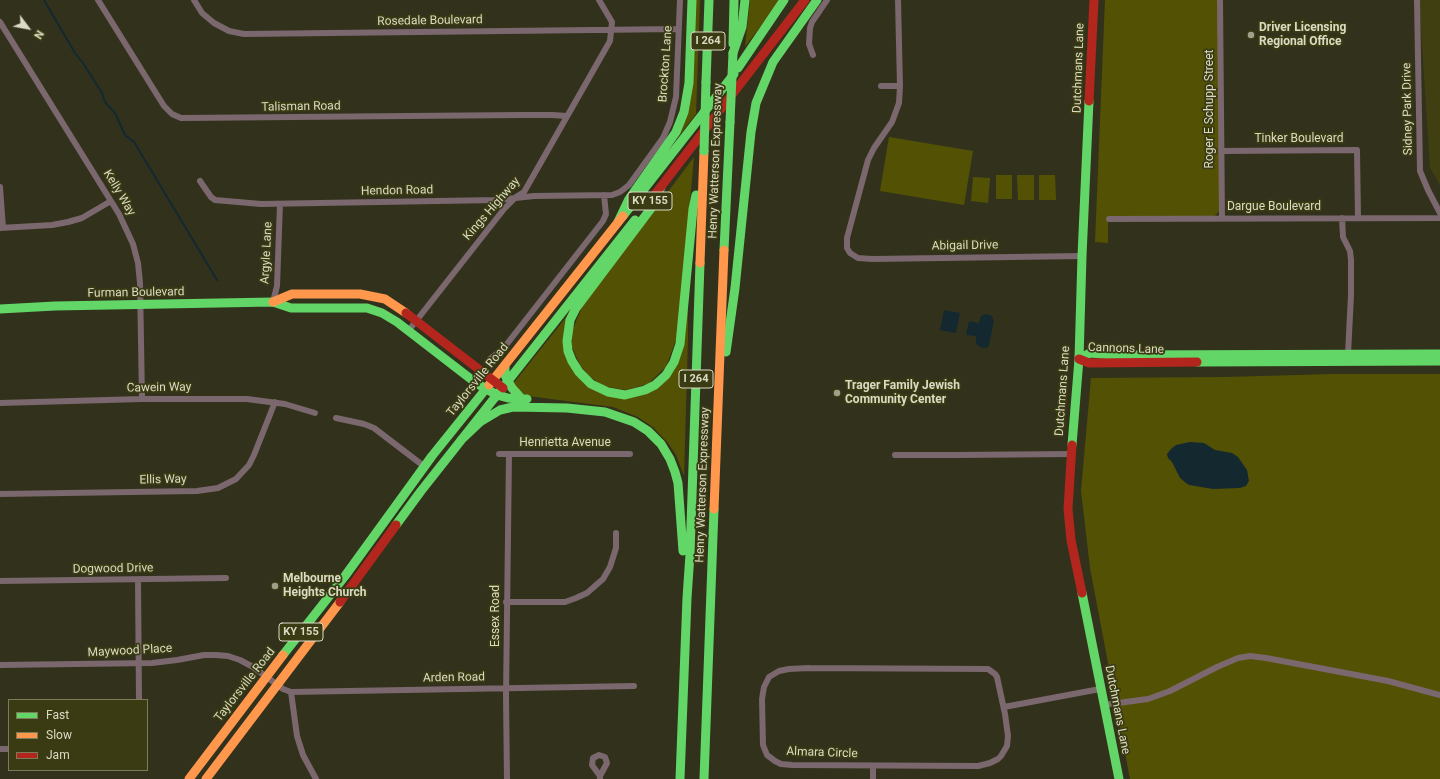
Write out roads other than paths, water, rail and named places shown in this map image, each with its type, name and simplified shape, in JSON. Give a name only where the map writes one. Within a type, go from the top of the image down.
[{"type":"main road","points":[[618,222],[629,199],[676,132],[684,112],[688,89],[692,0]]},
{"type":"main road","name":"Henry Watterson Expressway","points":[[680,779],[690,554],[709,0]]},
{"type":"main road","name":"Henry Watterson Expressway","points":[[704,779],[717,408],[734,0]]},
{"type":"main road","points":[[732,54],[742,27],[745,0]]},
{"type":"main road","points":[[738,68],[784,0]]},
{"type":"main road","name":"Taylorsville Road","points":[[189,779],[345,576],[432,456],[494,380],[791,0]]},
{"type":"main road","name":"Taylorsville Road","points":[[206,779],[421,491],[661,188],[805,0]]},
{"type":"main road","points":[[717,408],[735,288],[751,132],[756,103],[773,62],[817,0]]},
{"type":"main road","name":"Dutchmans Lane","points":[[1094,0],[1082,256],[1079,359],[1071,454],[1069,523],[1118,779]]},
{"type":"main road","points":[[661,188],[652,207],[576,308],[570,320],[567,341],[568,351],[572,361],[579,372],[591,384],[608,392],[626,395],[637,393],[649,388],[666,375],[677,356],[680,344],[694,209],[703,161]]},
{"type":"main road","name":"Furman Boulevard","points":[[274,302],[292,294],[348,294],[374,296],[385,299],[416,320],[494,380],[505,384]]},
{"type":"main road","name":"Furman Boulevard","points":[[0,309],[140,304],[274,302],[291,308],[349,306],[367,308],[389,316],[476,383],[497,395],[508,398],[544,402],[567,408]]},
{"type":"main road","name":"Cannons Lane","points":[[1079,359],[1090,353],[1113,355],[1348,358],[1440,361]]},
{"type":"main road","name":"Cannons Lane","points":[[1348,358],[1440,354]]},
{"type":"main road","points":[[505,366],[505,384],[512,388],[522,399]]},
{"type":"main road","points":[[461,440],[480,422],[494,413],[506,408],[522,406],[567,408],[605,412],[626,418],[648,431],[661,444],[676,472],[687,598]]},
{"type":"street","name":"Talisman Road","points":[[98,0],[164,106],[172,114],[182,118],[521,115],[567,116]]},
{"type":"street","name":"Rosedale Boulevard","points":[[194,0],[202,13],[214,23],[229,31],[244,34],[679,29]]},
{"type":"street","points":[[599,0],[610,19],[612,30]]},
{"type":"street","name":"Brockton Lane","points":[[604,195],[612,195],[620,192],[629,185],[657,146],[666,131],[673,114],[676,97],[680,0]]},
{"type":"street","points":[[812,55],[809,44],[810,28],[812,22],[827,0]]},
{"type":"street","points":[[882,86],[900,86],[898,0]]},
{"type":"street","name":"Roger E Schupp Street","points":[[1220,0],[1222,218]]},
{"type":"street","name":"Sidney Park Drive","points":[[1417,0],[1420,171],[1440,213]]},
{"type":"street","name":"Kelly Way","points":[[0,22],[125,225],[133,244],[138,263],[142,399]]},
{"type":"street","name":"Kings Highway","points":[[409,330],[504,209],[516,197],[524,192],[610,41],[612,30]]},
{"type":"street","name":"Abigail Drive","points":[[900,86],[899,104],[895,116],[889,128],[874,148],[866,167],[847,238],[847,248],[850,253],[858,258],[872,259],[1082,256]]},
{"type":"street","name":"Tinker Boulevard","points":[[1221,151],[1357,150],[1358,218]]},
{"type":"street","name":"Hendon Road","points":[[200,181],[211,197],[215,200],[260,204],[498,200],[516,197],[604,195]]},
{"type":"street","points":[[0,187],[1,228],[52,225],[68,222],[82,218],[111,202]]},
{"type":"street","name":"Taylorsville Road","points":[[490,358],[503,349],[603,221],[606,214],[604,195]]},
{"type":"street","name":"Argyle Lane","points":[[274,302],[277,286],[280,204]]},
{"type":"street","points":[[1342,218],[1343,237],[1350,251],[1351,260],[1348,358]]},
{"type":"street","name":"Dargue Boulevard","points":[[1109,219],[1440,218]]},
{"type":"street","name":"Cawein Way","points":[[0,402],[142,399],[247,399],[286,404],[315,413]]},
{"type":"street","name":"Ellis Way","points":[[0,494],[197,491],[218,488],[236,479],[249,465],[275,402]]},
{"type":"street","points":[[336,418],[364,424],[374,428],[425,467]]},
{"type":"street","name":"Henrietta Avenue","points":[[499,454],[630,454]]},
{"type":"street","name":"Essex Road","points":[[507,779],[506,602],[509,454]]},
{"type":"street","points":[[895,455],[957,456],[1071,454]]},
{"type":"street","points":[[506,602],[565,602],[587,593],[603,579],[610,567],[616,548],[616,533]]},
{"type":"street","name":"Dogwood Drive","points":[[0,582],[226,578]]},
{"type":"street","points":[[138,580],[139,699]]},
{"type":"street","name":"Maywood Place","points":[[0,665],[139,664],[163,662],[204,655],[216,655],[228,656],[240,660],[253,667],[276,685]]},
{"type":"street","points":[[1104,705],[1148,699],[1170,691],[1238,658],[1250,656],[1388,681],[1440,695]]},
{"type":"street","name":"Almara Circle","points":[[789,669],[988,669],[995,674],[1004,707],[1008,743],[1001,756],[994,762],[978,766],[873,766],[792,765],[781,764],[771,758],[764,749],[762,740],[762,694],[765,683],[769,677],[779,671],[789,669]]},
{"type":"street","name":"Arden Road","points":[[276,685],[290,692],[634,686]]},
{"type":"street","points":[[1004,707],[1100,689]]},
{"type":"street","points":[[290,692],[297,736],[303,755],[316,779]]},
{"type":"street","points":[[873,766],[873,779]]},
{"type":"water","points":[[944,310],[960,313],[956,333],[940,330]]},
{"type":"water","points":[[986,314],[992,316],[994,321],[989,345],[987,348],[982,348],[976,344],[976,336],[966,335],[969,321],[979,323],[981,316]]},
{"type":"water","points":[[1190,442],[1204,443],[1215,450],[1232,453],[1238,457],[1247,470],[1249,481],[1246,486],[1240,488],[1213,489],[1189,485],[1186,483],[1180,478],[1167,454],[1176,445]]},
{"type":"waterway","points":[[44,0],[75,53],[102,93],[105,102],[115,113],[125,135],[134,142],[217,280]]},
{"type":"place","name":"Driver Licensing Regional Office","points":[[1251,35]]},
{"type":"place","name":"Trager Family Jewish Community Center","points":[[837,393]]},
{"type":"place","name":"Melbourne Heights Church","points":[[275,586]]}]
